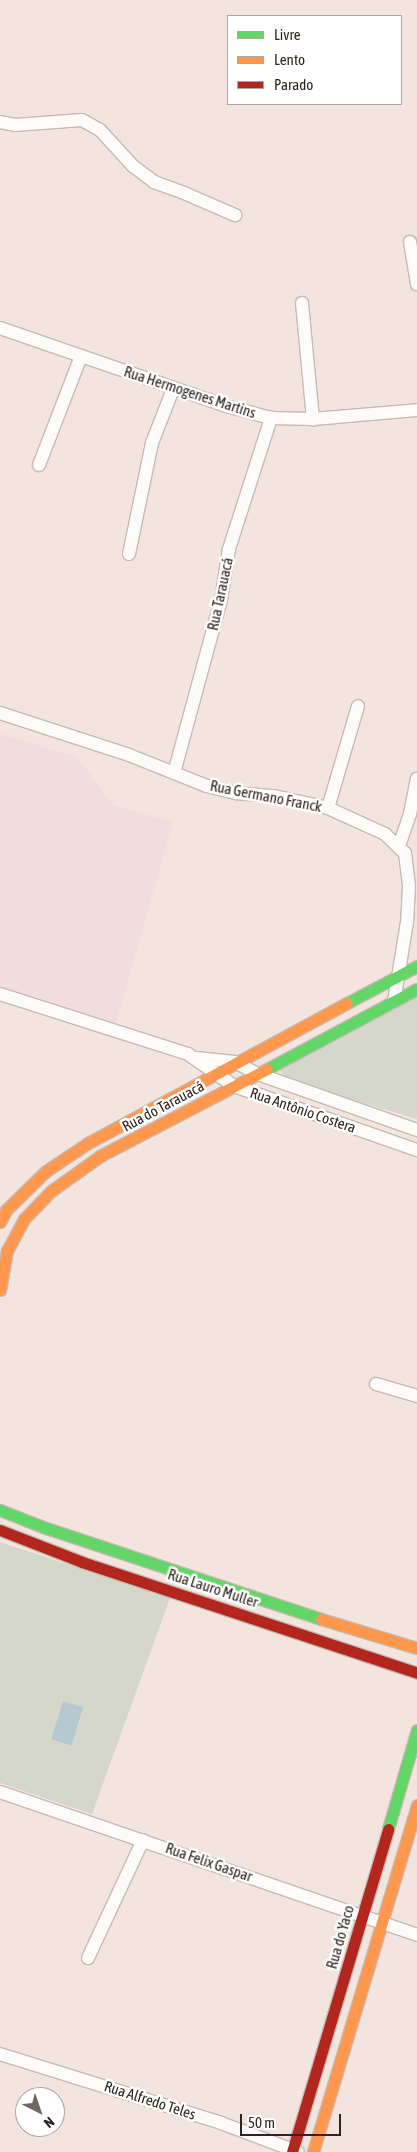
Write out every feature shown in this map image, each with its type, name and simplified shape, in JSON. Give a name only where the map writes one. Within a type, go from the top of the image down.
[{"type":"street","points":[[0,122],[15,125],[82,120],[100,130],[133,166],[154,182],[184,192],[235,215]]},
{"type":"street","points":[[410,242],[417,284]]},
{"type":"street","points":[[302,303],[313,419]]},
{"type":"street","name":"Rua Hermogenes Martins","points":[[1,330],[82,356],[173,389],[271,418],[313,419],[417,410]]},
{"type":"street","points":[[39,465],[82,356]]},
{"type":"street","points":[[129,554],[152,443],[173,389]]},
{"type":"street","name":"Rua Tarauacá","points":[[174,773],[221,600],[229,549],[271,418]]},
{"type":"street","points":[[328,808],[358,706]]},
{"type":"street","name":"Rua Germano Franck","points":[[0,713],[129,755],[207,786],[236,793],[274,796],[328,808],[385,834],[399,846]]},
{"type":"street","points":[[394,1001],[407,922],[409,886],[405,853],[399,846],[410,814],[417,779]]},
{"type":"street","points":[[397,977],[417,966]]},
{"type":"street","name":"Rua do Tarauacá","points":[[0,1222],[6,1210],[17,1198],[68,1155],[213,1073],[397,977]]},
{"type":"street","points":[[394,1001],[417,989]]},
{"type":"street","name":"Rua Antônio Costera","points":[[0,994],[196,1058],[235,1062],[258,1074],[417,1130]]},
{"type":"street","name":"Rua do Tarauacá","points":[[0,1290],[4,1251],[24,1219],[51,1191],[100,1156],[394,1001]]},
{"type":"street","name":"Rua Antônio Costera","points":[[196,1058],[213,1073],[234,1086],[417,1150]]},
{"type":"street","points":[[315,1114],[320,1096]]},
{"type":"street","points":[[376,1384],[417,1396]]},
{"type":"street","name":"Rua Lauro Muller","points":[[0,1510],[43,1527],[282,1608],[417,1648]]},
{"type":"street","name":"Rua Lauro Muller","points":[[0,1530],[82,1562],[417,1673]]},
{"type":"street","name":"Rua do Yaco","points":[[294,2151],[417,1730]]},
{"type":"street","name":"Rua Felix Gaspar","points":[[0,1792],[362,1914],[417,1935]]},
{"type":"street","points":[[313,2152],[417,1805]]},
{"type":"street","points":[[88,1958],[143,1840]]},
{"type":"street","name":"Rua Alfredo Teles","points":[[0,2054],[138,2096],[294,2151]]},
{"type":"shaded area","points":[[0,734],[77,757],[114,806],[173,822],[116,1023],[0,989]]},
{"type":"shaded area","points":[[417,996],[417,1119],[287,1080],[279,1069]]},
{"type":"shaded area","points":[[0,1542],[170,1598],[92,1814],[0,1783]]},
{"type":"shaded area","points":[[63,1701],[83,1707],[71,1745],[51,1739]]},
{"type":"traffic: fast","points":[[347,1003],[417,966]]},
{"type":"traffic: fast","points":[[267,1069],[417,989]]},
{"type":"traffic: fast","points":[[0,1510],[43,1527],[321,1619]]},
{"type":"traffic: fast","points":[[388,1829],[417,1730]]},
{"type":"traffic: slow","points":[[0,1222],[6,1210],[46,1171],[88,1143],[347,1003]]},
{"type":"traffic: slow","points":[[0,1290],[7,1251],[24,1219],[51,1191],[100,1156],[267,1069]]},
{"type":"traffic: slow","points":[[321,1619],[417,1648]]},
{"type":"traffic: slow","points":[[313,2152],[417,1805]]},
{"type":"traffic: jam","points":[[0,1530],[82,1562],[417,1673]]},
{"type":"traffic: jam","points":[[292,2152],[388,1829]]}]
